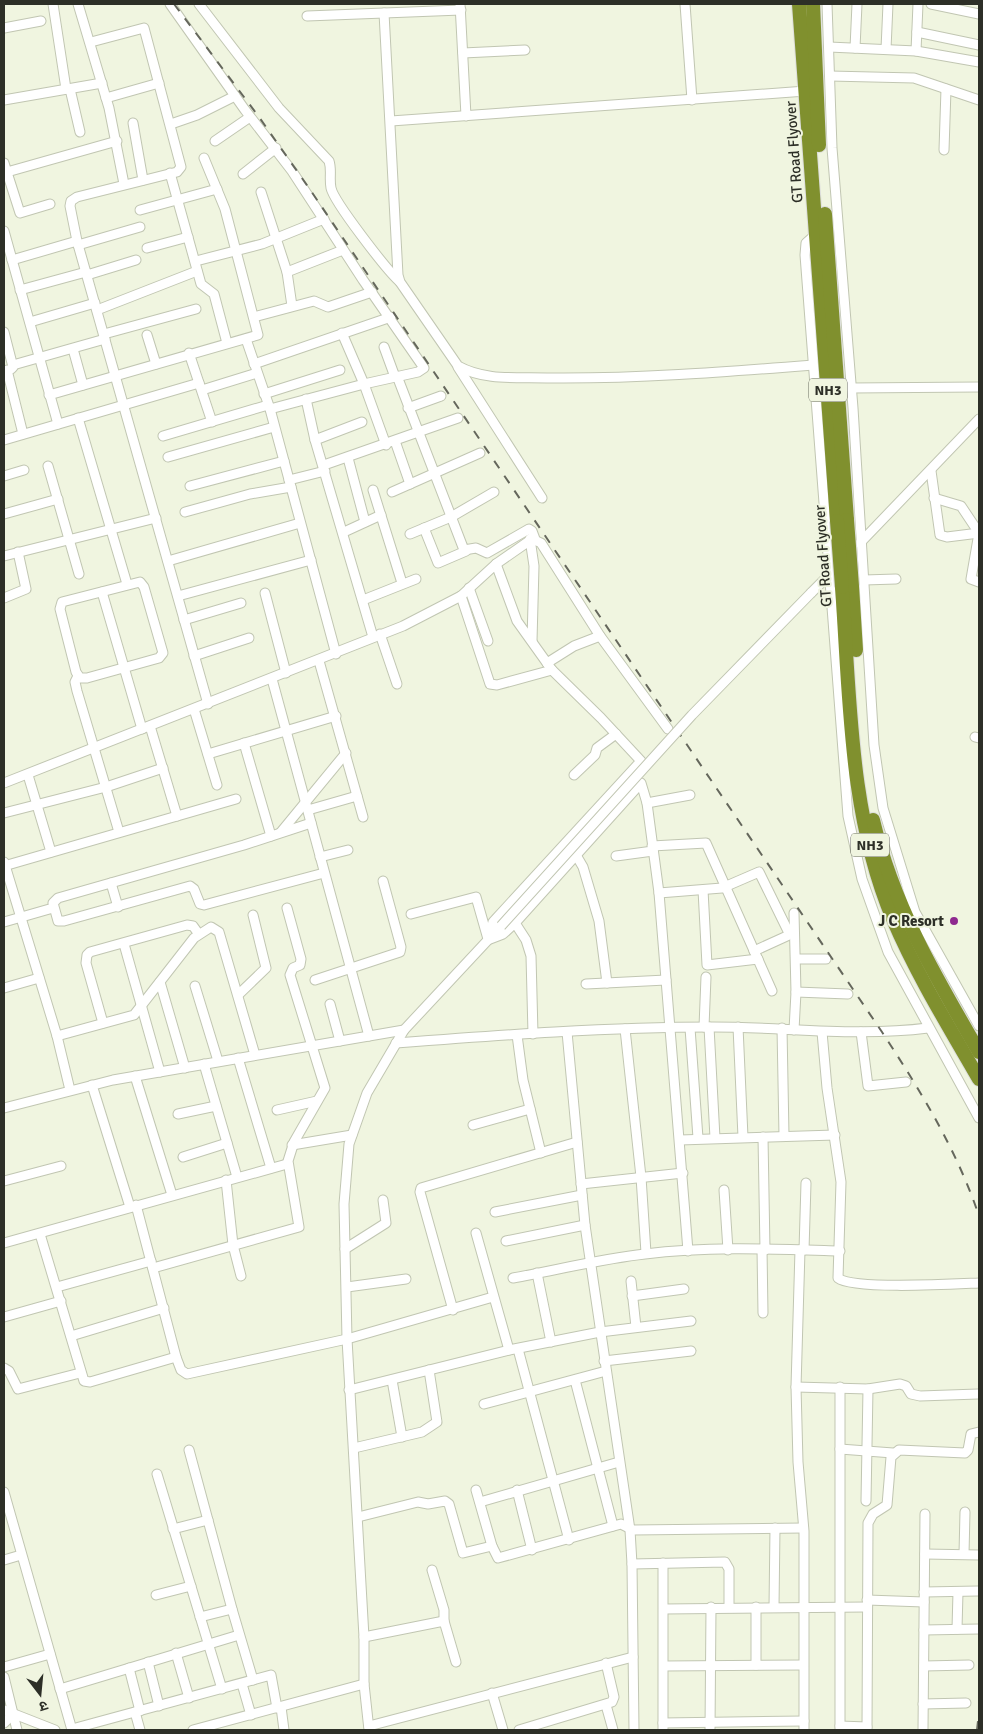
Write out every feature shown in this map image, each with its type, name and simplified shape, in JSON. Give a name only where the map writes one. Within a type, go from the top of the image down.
[{"type":"highway","name":"GT Road Flyover","points":[[799,4],[806,92],[827,233]]},
{"type":"highway","name":"GT Road Flyover","points":[[813,4],[842,521],[853,584],[863,759],[874,822],[887,870],[904,913],[925,958],[979,1052]]},
{"type":"highway","name":"GT Road Flyover","points":[[853,584],[854,759],[865,823],[876,871],[893,918],[913,963],[979,1079]]},
{"type":"street","points":[[53,4],[68,89],[80,132]]},
{"type":"street","points":[[78,4],[91,42],[117,141],[124,184]]},
{"type":"street","points":[[163,436],[269,407],[421,371],[424,368],[276,148],[250,117],[170,4]]},
{"type":"street","points":[[198,4],[279,108],[329,161],[331,188],[339,203],[384,265],[400,282],[458,366],[542,498]]},
{"type":"street","points":[[685,4],[692,100]]},
{"type":"street","points":[[827,4],[830,47],[832,148],[827,233],[851,388],[862,542],[853,584],[883,808],[915,912],[979,1026]]},
{"type":"street","points":[[855,48],[857,4]]},
{"type":"street","points":[[886,49],[888,4]]},
{"type":"street","points":[[916,51],[918,4]]},
{"type":"street","points":[[931,4],[979,14]]},
{"type":"street","points":[[306,16],[384,13],[460,7],[466,116]]},
{"type":"street","points":[[384,13],[391,121],[396,258],[400,282]]},
{"type":"street","points":[[4,28],[41,21]]},
{"type":"street","points":[[91,42],[144,28],[182,169],[76,197],[71,201],[70,206],[86,274],[208,704]]},
{"type":"street","points":[[917,32],[979,45]]},
{"type":"street","points":[[830,47],[916,51],[979,62]]},
{"type":"street","points":[[463,53],[524,50]]},
{"type":"street","points":[[830,76],[914,78],[979,100]]},
{"type":"street","points":[[4,100],[102,83]]},
{"type":"street","points":[[106,98],[159,83]]},
{"type":"street","points":[[944,150],[946,89]]},
{"type":"street","points":[[391,121],[806,92]]},
{"type":"street","points":[[171,124],[197,115],[235,96]]},
{"type":"street","points":[[215,140],[250,117]]},
{"type":"street","points":[[133,124],[143,180]]},
{"type":"street","points":[[50,204],[20,213],[5,168],[117,141]]},
{"type":"street","points":[[243,174],[276,148]]},
{"type":"street","points":[[50,395],[188,353],[258,335],[237,251],[217,189],[204,158]]},
{"type":"street","points":[[170,173],[202,288],[214,294],[227,343]]},
{"type":"street","points":[[140,210],[217,189]]},
{"type":"street","points":[[261,192],[287,272],[292,306]]},
{"type":"street","points":[[30,322],[96,306],[196,266],[324,220]]},
{"type":"street","points":[[12,260],[140,227]]},
{"type":"street","points":[[4,231],[58,424]]},
{"type":"street","points":[[827,233],[806,243],[828,575],[845,794],[852,838],[862,879],[881,935],[928,1028],[979,1118]]},
{"type":"street","points":[[147,248],[188,237]]},
{"type":"street","points":[[287,272],[343,250]]},
{"type":"street","points":[[20,290],[136,260]]},
{"type":"street","points":[[254,317],[314,301],[328,307],[372,292]]},
{"type":"street","points":[[8,368],[196,308]]},
{"type":"street","points":[[4,440],[124,405],[201,387],[255,368],[342,333],[390,317]]},
{"type":"street","points":[[4,332],[8,368],[23,434]]},
{"type":"street","points":[[342,333],[364,384],[386,445]]},
{"type":"street","points":[[147,335],[156,364]]},
{"type":"street","points":[[246,339],[269,407],[336,654]]},
{"type":"street","points":[[384,347],[466,551]]},
{"type":"street","points":[[72,349],[83,385]]},
{"type":"street","points":[[188,353],[212,422]]},
{"type":"street","points":[[458,366],[472,374],[492,377],[604,379],[813,366]]},
{"type":"street","points":[[264,394],[340,370]]},
{"type":"street","points":[[851,388],[979,387]]},
{"type":"street","points":[[408,408],[441,396]]},
{"type":"street","points":[[306,399],[315,440],[325,468],[363,600],[396,684]]},
{"type":"street","points":[[78,418],[126,584]]},
{"type":"street","points":[[185,512],[290,484],[348,458],[458,418]]},
{"type":"street","points":[[633,1657],[492,1693],[369,1728],[364,1684],[364,1637],[347,1339],[344,1204],[348,1151],[352,1135],[367,1093],[404,1030],[501,926],[676,732],[810,593],[975,428],[979,419]]},
{"type":"street","points":[[315,440],[362,422]]},
{"type":"street","points":[[168,457],[274,427]]},
{"type":"street","points":[[395,441],[410,484]]},
{"type":"street","points":[[392,492],[480,453]]},
{"type":"street","points":[[348,458],[365,522]]},
{"type":"street","points":[[190,486],[284,461]]},
{"type":"street","points":[[48,466],[79,574]]},
{"type":"street","points":[[4,476],[24,470]]},
{"type":"street","points":[[931,471],[940,534],[943,537],[979,533]]},
{"type":"street","points":[[373,490],[402,584]]},
{"type":"street","points":[[410,534],[452,517],[494,492]]},
{"type":"street","points":[[934,498],[961,506],[979,533],[971,579],[979,582]]},
{"type":"street","points":[[4,514],[58,499]]},
{"type":"street","points":[[344,532],[381,515]]},
{"type":"street","points":[[4,556],[156,518]]},
{"type":"street","points":[[168,561],[300,523]]},
{"type":"street","points":[[424,528],[438,563],[476,548],[487,553],[529,529],[532,531],[534,566],[532,641]]},
{"type":"street","points":[[4,783],[336,654],[377,635],[403,626],[461,596],[496,564],[532,539]]},
{"type":"street","points":[[532,539],[541,543],[600,636],[668,729]]},
{"type":"street","points":[[4,598],[26,589],[18,552]]},
{"type":"street","points":[[178,596],[311,560]]},
{"type":"street","points":[[488,940],[493,922],[641,761],[550,667],[514,616],[496,564]]},
{"type":"street","points":[[363,600],[416,579]]},
{"type":"street","points":[[853,584],[896,579]]},
{"type":"street","points":[[78,676],[87,678],[159,658],[163,650],[142,584],[136,582],[126,584],[65,601],[60,605],[78,676],[75,682],[77,690],[119,832]]},
{"type":"street","points":[[470,588],[488,641]]},
{"type":"street","points":[[102,592],[124,668],[162,768],[176,816]]},
{"type":"street","points":[[265,593],[286,673]]},
{"type":"street","points":[[461,596],[490,684],[497,686],[550,667],[574,646],[600,636]]},
{"type":"street","points":[[184,620],[240,603]]},
{"type":"street","points":[[194,656],[249,638]]},
{"type":"street","points":[[319,660],[336,716],[362,817]]},
{"type":"street","points":[[272,679],[288,731],[324,873],[369,1036]]},
{"type":"street","points":[[194,709],[217,786]]},
{"type":"street","points":[[208,754],[336,716]]},
{"type":"street","points":[[574,775],[595,755],[597,748],[616,734]]},
{"type":"street","points":[[244,743],[271,836]]},
{"type":"street","points":[[281,833],[307,806],[346,753]]},
{"type":"street","points":[[4,813],[106,786],[162,768]]},
{"type":"street","points":[[28,775],[50,852]]},
{"type":"street","points":[[488,940],[504,934],[515,923],[640,783],[647,803],[659,893],[688,1251]]},
{"type":"street","points":[[647,803],[690,795]]},
{"type":"street","points":[[307,806],[357,796]]},
{"type":"street","points":[[70,1090],[57,1036],[4,864],[236,799]]},
{"type":"street","points":[[311,823],[58,898],[53,903],[53,908],[56,918],[60,921],[118,907],[190,886],[194,889],[200,904],[204,905],[324,873]]},
{"type":"street","points":[[616,856],[652,849],[705,843],[772,991]]},
{"type":"street","points":[[320,857],[348,850]]},
{"type":"street","points":[[576,856],[582,867],[599,921],[607,983]]},
{"type":"street","points":[[659,893],[726,887],[759,872],[788,931],[787,936],[756,955],[707,965],[703,890]]},
{"type":"street","points":[[315,980],[397,954],[401,949],[383,881]]},
{"type":"street","points":[[111,883],[118,907]]},
{"type":"street","points":[[411,914],[476,897],[488,940]]},
{"type":"street","points":[[4,922],[53,908]]},
{"type":"street","points":[[57,1287],[233,1245],[299,1227],[287,1164],[292,1145],[325,1088],[290,975],[292,968],[300,965],[301,959],[287,908]]},
{"type":"street","points":[[794,912],[796,959],[794,1030]]},
{"type":"street","points":[[238,995],[266,968],[253,915]]},
{"type":"street","points":[[515,923],[526,940],[531,956],[533,1034]]},
{"type":"street","points":[[103,1023],[85,959],[90,952],[191,925],[198,933]]},
{"type":"street","points":[[57,1036],[134,1015],[198,933],[211,927],[220,932],[255,1055]]},
{"type":"street","points":[[124,944],[160,1072]]},
{"type":"street","points":[[796,959],[826,959]]},
{"type":"street","points":[[706,977],[706,1027],[715,1138]]},
{"type":"street","points":[[4,988],[39,978]]},
{"type":"street","points":[[586,984],[666,980]]},
{"type":"street","points":[[160,982],[184,1068]]},
{"type":"street","points":[[196,986],[218,1062]]},
{"type":"street","points":[[796,992],[848,994]]},
{"type":"street","points":[[330,1004],[340,1041]]},
{"type":"street","points":[[396,1043],[625,1029],[738,1027],[782,1028],[822,1032],[861,1032],[928,1028]]},
{"type":"street","points":[[738,1027],[743,1137]]},
{"type":"street","points":[[690,1028],[698,1138]]},
{"type":"street","points":[[782,1028],[784,1136]]},
{"type":"street","points":[[625,1029],[641,1177],[646,1253]]},
{"type":"street","points":[[4,1108],[70,1090],[136,1076],[404,1030]]},
{"type":"street","points":[[567,1032],[585,1225],[630,1530],[634,1730]]},
{"type":"street","points":[[822,1032],[827,1088],[842,1182],[840,1251],[837,1276],[841,1280],[895,1286],[979,1283]]},
{"type":"street","points":[[861,1032],[868,1086],[906,1082]]},
{"type":"street","points":[[517,1035],[522,1074],[541,1153]]},
{"type":"street","points":[[238,1058],[270,1168]]},
{"type":"street","points":[[204,1064],[237,1178]]},
{"type":"street","points":[[136,1076],[172,1195]]},
{"type":"street","points":[[92,1085],[152,1265],[181,1370],[190,1374],[347,1339],[493,1297]]},
{"type":"street","points":[[277,1110],[317,1101]]},
{"type":"street","points":[[178,1114],[216,1106]]},
{"type":"street","points":[[473,1125],[530,1109]]},
{"type":"street","points":[[292,1145],[352,1135]]},
{"type":"street","points":[[680,1140],[835,1135]]},
{"type":"street","points":[[763,1137],[763,1313]]},
{"type":"street","points":[[452,1310],[420,1190],[438,1182],[577,1142]]},
{"type":"street","points":[[183,1156],[227,1143]]},
{"type":"street","points":[[4,1244],[287,1164]]},
{"type":"street","points":[[4,1181],[61,1166]]},
{"type":"street","points":[[581,1184],[683,1173]]},
{"type":"street","points":[[226,1180],[233,1245],[241,1276]]},
{"type":"street","points":[[663,1563],[663,1726],[804,1726],[803,1528],[798,1462],[796,1387],[806,1183]]},
{"type":"street","points":[[724,1190],[728,1250]]},
{"type":"street","points":[[495,1212],[582,1195]]},
{"type":"street","points":[[345,1249],[386,1223],[383,1200]]},
{"type":"street","points":[[506,1241],[585,1225]]},
{"type":"street","points":[[476,1233],[493,1297],[529,1392],[569,1540]]},
{"type":"street","points":[[40,1234],[57,1287],[80,1373],[86,1382],[176,1357]]},
{"type":"street","points":[[513,1278],[590,1261],[646,1253],[728,1250],[840,1251]]},
{"type":"street","points":[[537,1273],[551,1342]]},
{"type":"street","points":[[347,1287],[406,1279]]},
{"type":"street","points":[[631,1281],[636,1327]]},
{"type":"street","points":[[632,1296],[684,1289]]},
{"type":"street","points":[[4,1317],[61,1302]]},
{"type":"street","points":[[70,1336],[164,1308]]},
{"type":"street","points":[[349,1390],[514,1349],[600,1332],[691,1322]]},
{"type":"street","points":[[604,1361],[691,1352]]},
{"type":"street","points":[[4,1368],[9,1371],[18,1389],[80,1373]]},
{"type":"street","points":[[354,1448],[427,1430],[438,1420],[429,1370]]},
{"type":"street","points":[[484,1404],[606,1371]]},
{"type":"street","points":[[392,1380],[402,1437]]},
{"type":"street","points":[[575,1380],[613,1526]]},
{"type":"street","points":[[796,1387],[868,1389],[900,1384],[906,1386],[911,1394],[920,1396],[978,1394]]},
{"type":"street","points":[[840,1387],[840,1728],[867,1729],[866,1604],[868,1522],[873,1514],[886,1505],[893,1453]]},
{"type":"street","points":[[866,1500],[868,1389]]},
{"type":"street","points":[[840,1450],[867,1450],[893,1453],[903,1450],[965,1453],[968,1450],[971,1434],[979,1432]]},
{"type":"street","points":[[189,1450],[253,1680]]},
{"type":"street","points":[[480,1502],[619,1462]]},
{"type":"street","points":[[157,1474],[222,1689]]},
{"type":"street","points":[[476,1490],[492,1546],[498,1558],[624,1524],[630,1530],[803,1528]]},
{"type":"street","points":[[517,1490],[532,1550]]},
{"type":"street","points":[[4,1492],[72,1730],[271,1675],[284,1730]]},
{"type":"street","points":[[358,1517],[418,1502],[428,1504],[445,1501],[449,1504],[463,1553],[492,1546]]},
{"type":"street","points":[[964,1554],[965,1512]]},
{"type":"street","points":[[923,1730],[925,1514]]},
{"type":"street","points":[[174,1529],[208,1520]]},
{"type":"street","points":[[774,1607],[775,1528]]},
{"type":"street","points":[[925,1554],[979,1554]]},
{"type":"street","points":[[4,1560],[21,1555]]},
{"type":"street","points":[[632,1564],[725,1562],[729,1569],[729,1607]]},
{"type":"street","points":[[432,1570],[444,1610],[444,1621],[456,1662]]},
{"type":"street","points":[[156,1595],[191,1586]]},
{"type":"street","points":[[924,1592],[978,1591]]},
{"type":"street","points":[[957,1629],[958,1592]]},
{"type":"street","points":[[664,1609],[840,1607],[924,1602]]},
{"type":"street","points":[[710,1607],[710,1726]]},
{"type":"street","points":[[756,1607],[756,1665]]},
{"type":"street","points":[[200,1618],[232,1609]]},
{"type":"street","points":[[364,1637],[444,1621]]},
{"type":"street","points":[[924,1630],[979,1629]]},
{"type":"street","points":[[60,1689],[239,1635]]},
{"type":"street","points":[[176,1653],[189,1698]]},
{"type":"street","points":[[4,1667],[50,1654]]},
{"type":"street","points":[[148,1662],[159,1706]]},
{"type":"street","points":[[519,1730],[606,1705],[614,1700],[606,1663]]},
{"type":"street","points":[[664,1666],[803,1665]]},
{"type":"street","points":[[924,1666],[969,1666]]},
{"type":"street","points":[[129,1668],[140,1730]]},
{"type":"street","points":[[4,1677],[17,1730]]},
{"type":"street","points":[[242,1684],[251,1715]]},
{"type":"street","points":[[193,1730],[364,1684]]},
{"type":"street","points":[[492,1693],[503,1730]]},
{"type":"street","points":[[923,1704],[966,1703]]},
{"type":"street","points":[[606,1705],[613,1730]]},
{"type":"street","points":[[4,1710],[55,1730]]},
{"type":"street","points":[[4,1723],[13,1714]]},
{"type":"railway","points":[[174,4],[259,117],[311,191],[882,1032],[949,1144],[979,1216]]},
{"type":"railway","points":[[977,1730],[979,1712]]},
{"type":"place","name":"J C Resort","points":[[954,921]]}]
